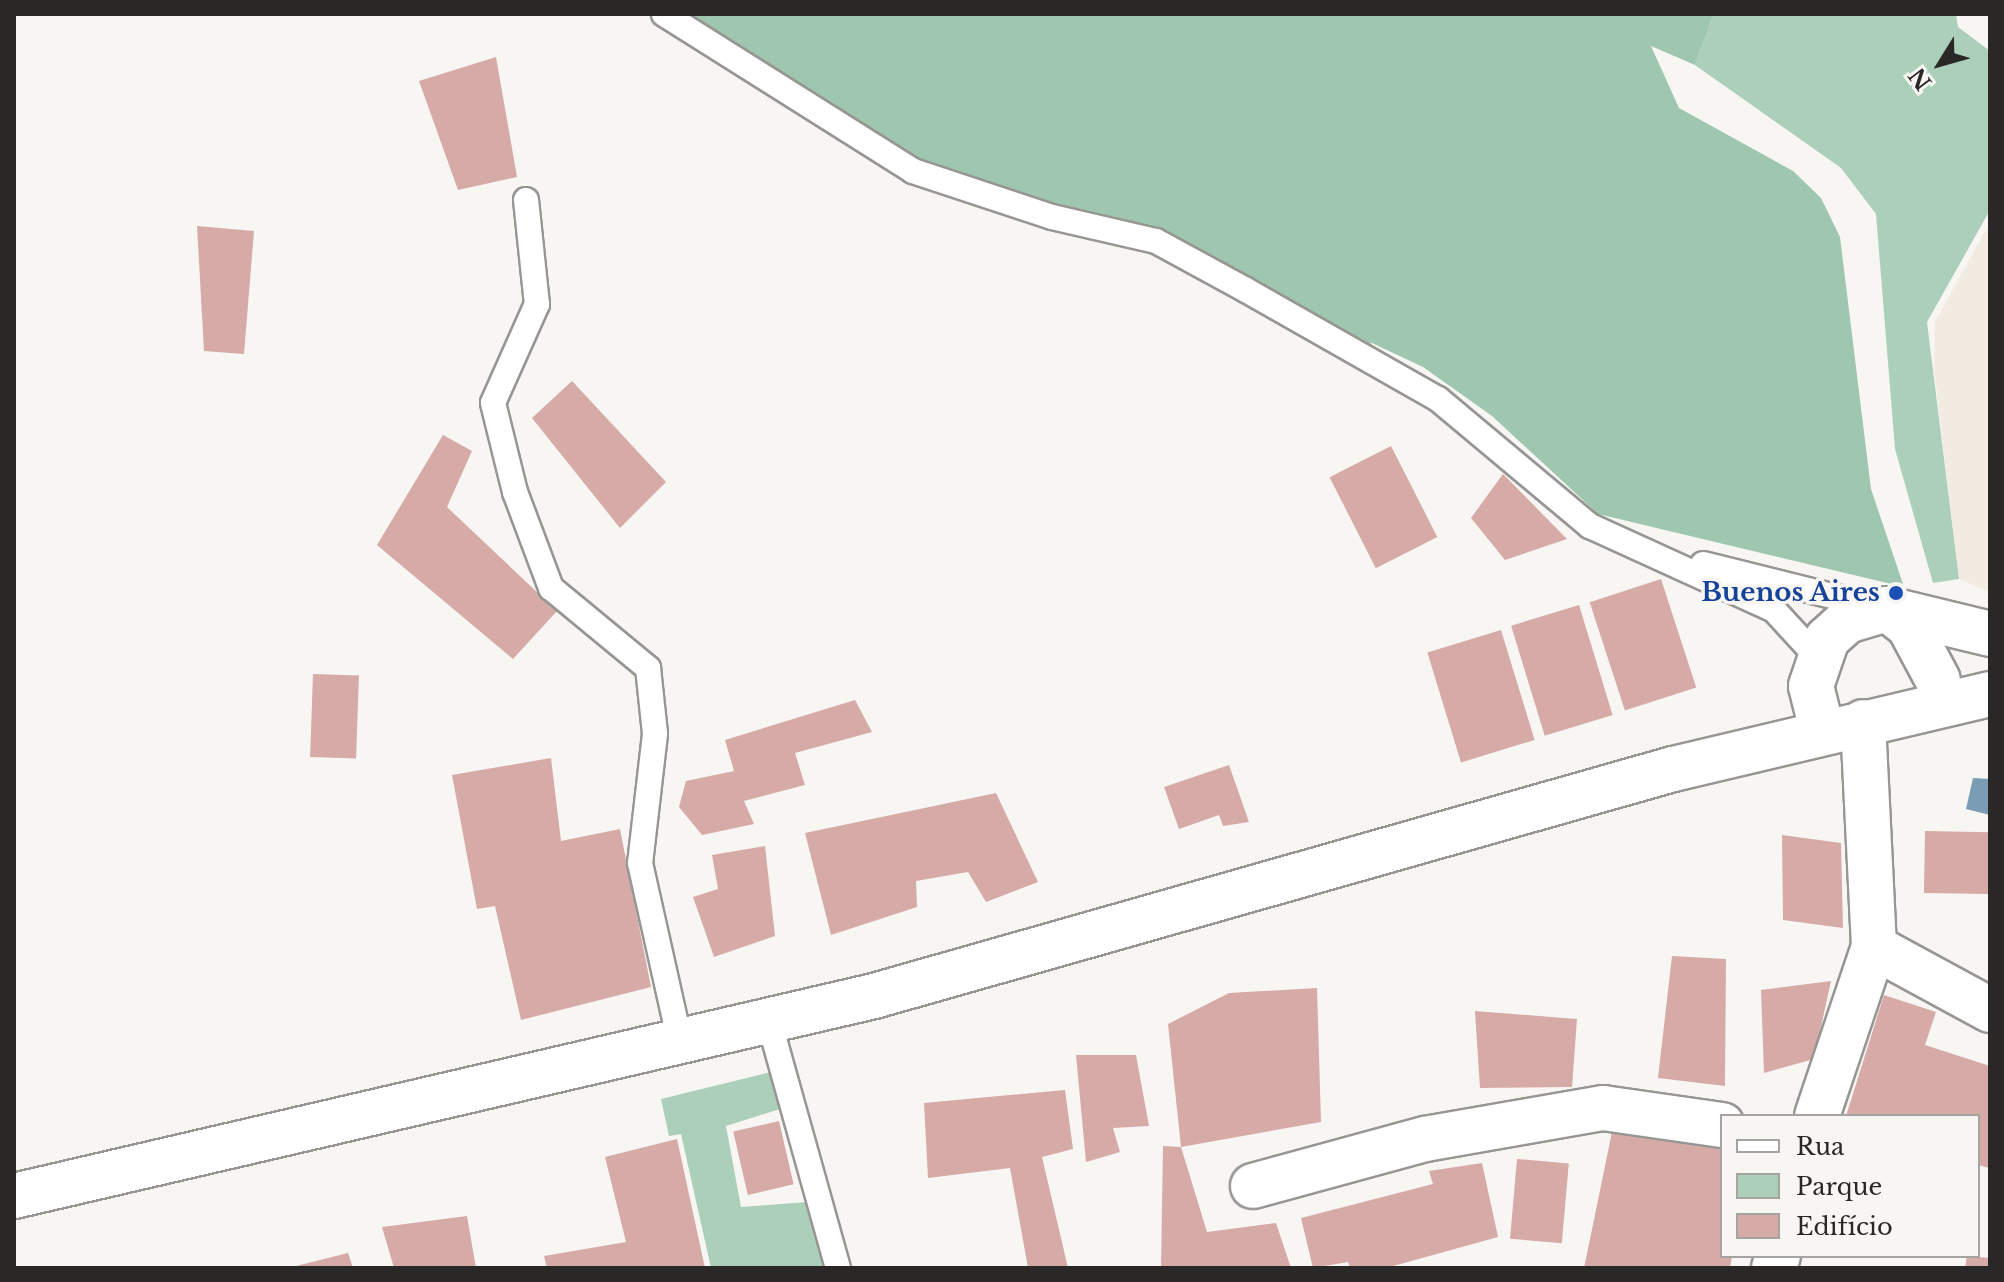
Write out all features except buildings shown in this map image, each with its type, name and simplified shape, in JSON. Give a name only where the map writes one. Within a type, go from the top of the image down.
[{"type":"main road","points":[[1887,609],[1909,626],[1938,680]]},
{"type":"main road","points":[[1818,1114],[1874,947],[1842,726],[1811,686],[1827,639],[1847,621],[1887,609],[1990,634]]},
{"type":"main road","points":[[1842,726],[1866,703],[1990,665]]},
{"type":"main road","points":[[14,1196],[769,1021],[1842,726],[1990,694]]},
{"type":"main road","points":[[1874,947],[1990,1010]]},
{"type":"main road","points":[[1253,1186],[1425,1139],[1603,1108],[1720,1125]]},
{"type":"lane","points":[[664,14],[913,171],[1025,210],[1156,241],[1246,290],[1438,399],[1590,526],[1653,552],[1774,610],[1820,660]]},
{"type":"lane","points":[[526,200],[537,304],[493,403],[515,492],[551,588],[648,668],[655,734],[640,863],[680,1042]]},
{"type":"lane","points":[[1653,552],[1887,609]]},
{"type":"lane","points":[[769,1021],[838,1268]]},
{"type":"shaded area","points":[[1990,222],[1990,592],[1959,579],[1934,368],[1935,322]]},
{"type":"green space","points":[[664,14],[1714,14],[1695,65],[1651,46],[1679,108],[1793,171],[1821,198],[1840,237],[1871,489],[1904,587],[1598,514],[1492,416],[1423,367],[1372,343],[1352,350],[1156,241],[959,191]]},
{"type":"green space","points":[[1714,14],[1956,14],[1958,27],[1990,51],[1990,210],[1927,322],[1959,579],[1933,583],[1895,449],[1876,214],[1841,168],[1695,65]]},
{"type":"green space","points":[[771,1072],[780,1109],[726,1126],[741,1207],[807,1202],[826,1268],[711,1268],[681,1134],[669,1136],[661,1099]]},
{"type":"water","points":[[1973,778],[1990,779],[1990,815],[1966,809]]},
{"type":"place","name":"Buenos Aires","points":[[1896,593]]}]
